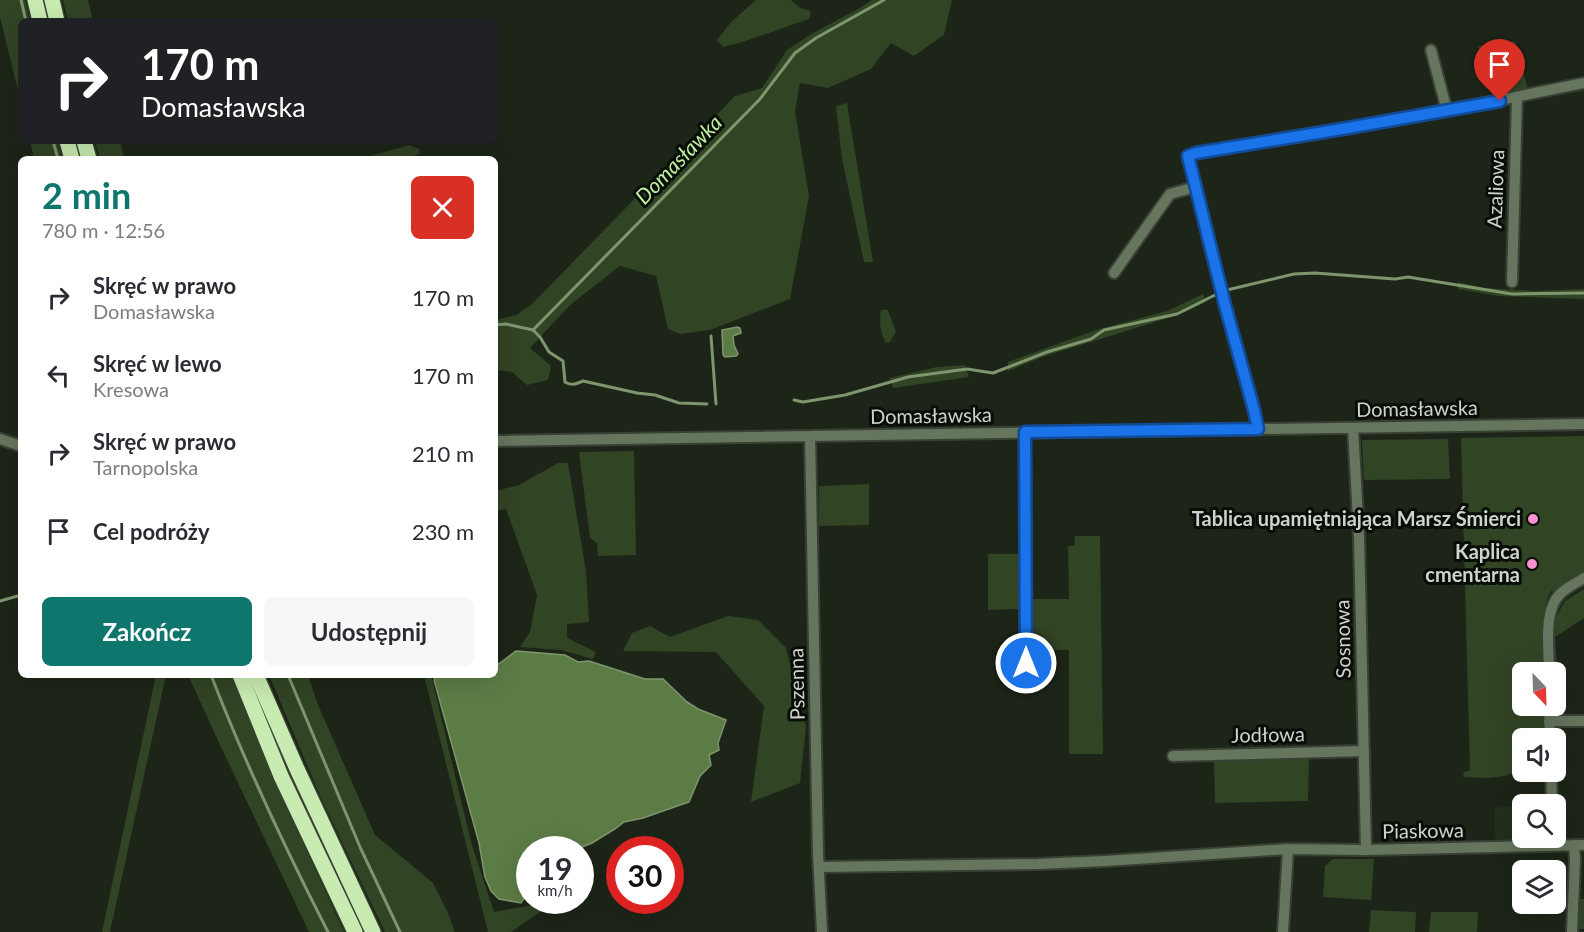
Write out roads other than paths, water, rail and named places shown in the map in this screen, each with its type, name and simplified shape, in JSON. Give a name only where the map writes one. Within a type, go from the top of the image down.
[{"type":"highway","points":[[35,0],[39,18]]},
{"type":"highway","points":[[52,0],[56,18]]},
{"type":"highway","points":[[241,678],[281,776],[355,932]]},
{"type":"highway","points":[[257,678],[297,769],[374,932]]},
{"type":"street","points":[[1431,50],[1447,111]]},
{"type":"street","points":[[1258,429],[1188,156],[1447,111],[1584,83]]},
{"type":"street","name":"Azaliowa","points":[[1512,282],[1517,98]]},
{"type":"street","points":[[1114,273],[1170,194],[1195,187]]},
{"type":"street","name":"Domasławska","points":[[498,441],[1584,424]]},
{"type":"street","name":"Sosnowa","points":[[1353,428],[1359,537],[1366,850]]},
{"type":"street","points":[[1025,432],[1026,663]]},
{"type":"street","name":"Pszenna","points":[[810,436],[818,853],[822,932]]},
{"type":"street","points":[[0,439],[18,445]]},
{"type":"street","points":[[1549,662],[1548,626],[1551,607],[1559,594],[1584,578]]},
{"type":"street","points":[[1549,716],[1549,728]]},
{"type":"street","points":[[1549,721],[1584,721]]},
{"type":"street","name":"Jodłowa","points":[[1173,756],[1364,751]]},
{"type":"street","name":"Piaskowa","points":[[820,867],[1018,865],[1263,850],[1366,850],[1512,843]]},
{"type":"street","points":[[1572,932],[1575,860],[1579,845]]},
{"type":"street","points":[[1283,932],[1288,849]]},
{"type":"waterway","points":[[21,0],[25,18]]},
{"type":"waterway","name":"Domasławka","points":[[498,325],[506,324],[533,330],[760,99],[795,53],[816,38],[884,0]]},
{"type":"waterway","points":[[54,144],[57,156]]},
{"type":"waterway","points":[[1227,290],[1294,274],[1315,273],[1395,279],[1408,277],[1512,294],[1584,293]]},
{"type":"waterway","points":[[794,400],[803,402],[845,395],[908,377],[967,369],[993,373],[1047,352],[1091,339],[1104,330],[1177,314],[1215,295]]},
{"type":"waterway","points":[[533,330],[549,352],[563,361],[567,383],[574,384],[583,381],[655,395],[679,403],[707,404]]},
{"type":"waterway","points":[[711,336],[716,404]]},
{"type":"waterway","name":"Domasławka","points":[[0,601],[18,596]]},
{"type":"waterway","points":[[212,678],[266,805],[328,932]]},
{"type":"waterway","points":[[289,678],[360,847],[400,932]]},
{"type":"place","name":"Tablica upamiętniająca Marsz Śmierci","points":[[1533,519]]},
{"type":"place","name":"Kaplica cmentarna","points":[[1532,564]]}]
